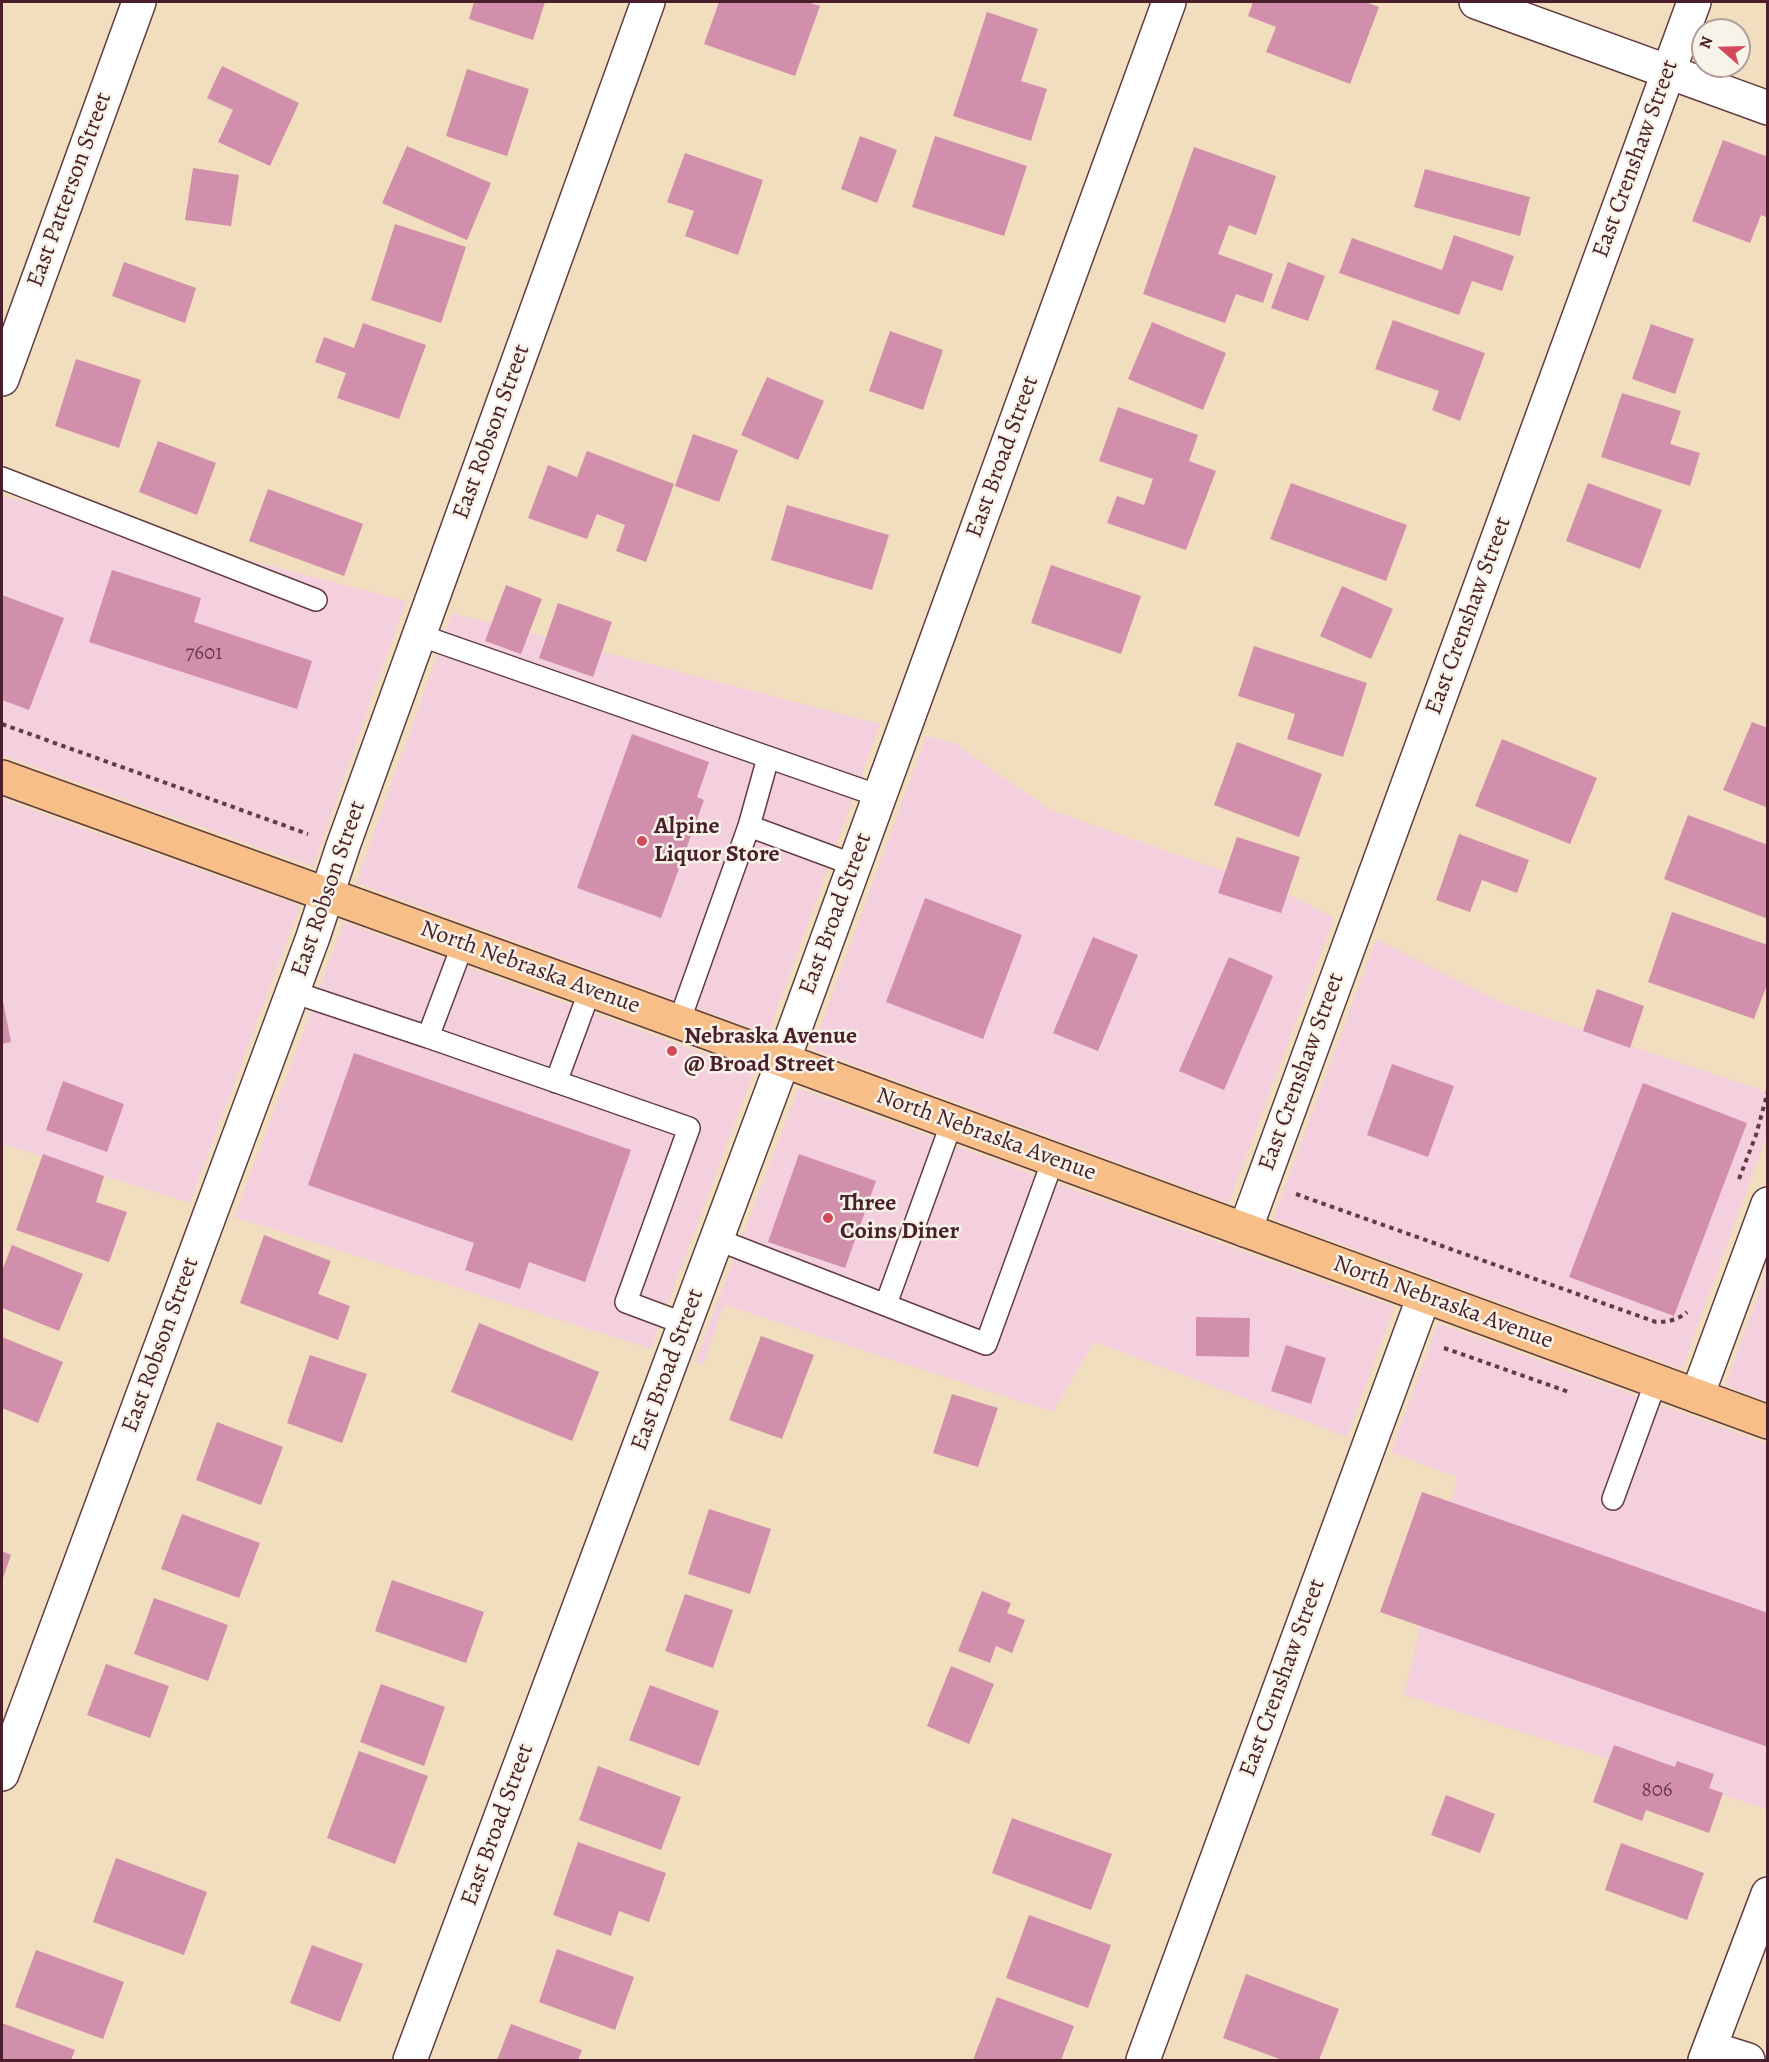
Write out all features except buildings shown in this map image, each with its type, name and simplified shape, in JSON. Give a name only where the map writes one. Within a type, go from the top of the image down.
[{"type":"main road","name":"North Nebraska Avenue","points":[[2,777],[679,1022],[1767,1422]]},
{"type":"street","name":"East Patterson Street","points":[[2,379],[139,2]]},
{"type":"street","name":"East Robson Street","points":[[2,1774],[329,895],[343,846],[648,2]]},
{"type":"street","name":"East Broad Street","points":[[411,2061],[783,1061],[1169,2]]},
{"type":"street","points":[[1476,2],[1767,108]]},
{"type":"street","name":"East Crenshaw Street","points":[[1245,1230],[1694,2]]},
{"type":"street","points":[[1697,1396],[1767,1204]]},
{"type":"street","name":"East Crenshaw Street","points":[[1143,2061],[1424,1296]]},
{"type":"street","points":[[1748,2061],[1708,2054],[1767,1894]]},
{"type":"lane","points":[[2,478],[316,600]]},
{"type":"lane","points":[[419,635],[879,796]]},
{"type":"lane","points":[[679,1022],[749,826],[768,758]]},
{"type":"lane","points":[[749,826],[854,865]]},
{"type":"lane","points":[[428,1037],[463,944]]},
{"type":"lane","points":[[556,1082],[590,990]]},
{"type":"lane","points":[[293,992],[689,1128],[626,1302],[685,1324]]},
{"type":"lane","points":[[886,1304],[952,1122]]},
{"type":"lane","points":[[716,1239],[986,1344],[1053,1160]]},
{"type":"lane","points":[[1613,1499],[1656,1381]]},
{"type":"path","points":[[2,724],[343,846]]},
{"type":"path","points":[[1262,1182],[1656,1322],[1667,1322],[1680,1318]]},
{"type":"shaded area","points":[[2,496],[406,601],[313,867],[2,755]]},
{"type":"shaded area","points":[[452,613],[880,724],[768,1034],[356,883]]},
{"type":"shaded area","points":[[926,736],[954,743],[1050,810],[1284,892],[1334,918],[1229,1203],[812,1049]]},
{"type":"shaded area","points":[[2,799],[300,906],[190,1203],[2,1144]]},
{"type":"shaded area","points":[[344,922],[754,1072],[651,1349],[234,1217]]},
{"type":"shaded area","points":[[1376,939],[1500,1002],[1767,1092],[1767,1135],[1682,1369],[1273,1219]]},
{"type":"shaded area","points":[[798,1088],[1394,1307],[1347,1437],[1094,1342],[1053,1412],[724,1305],[703,1365],[695,1362]]},
{"type":"shaded area","points":[[1767,1271],[1767,1401],[1725,1385]]},
{"type":"shaded area","points":[[1438,1323],[1767,1444],[1767,1809],[1404,1695],[1457,1477],[1391,1452]]},
{"type":"place","name":"Alpine Liquor Store","points":[[642,841]]},
{"type":"place","name":"Nebraska Avenue @ Broad Street","points":[[672,1051]]},
{"type":"place","name":"Three Coins Diner","points":[[828,1218]]}]
